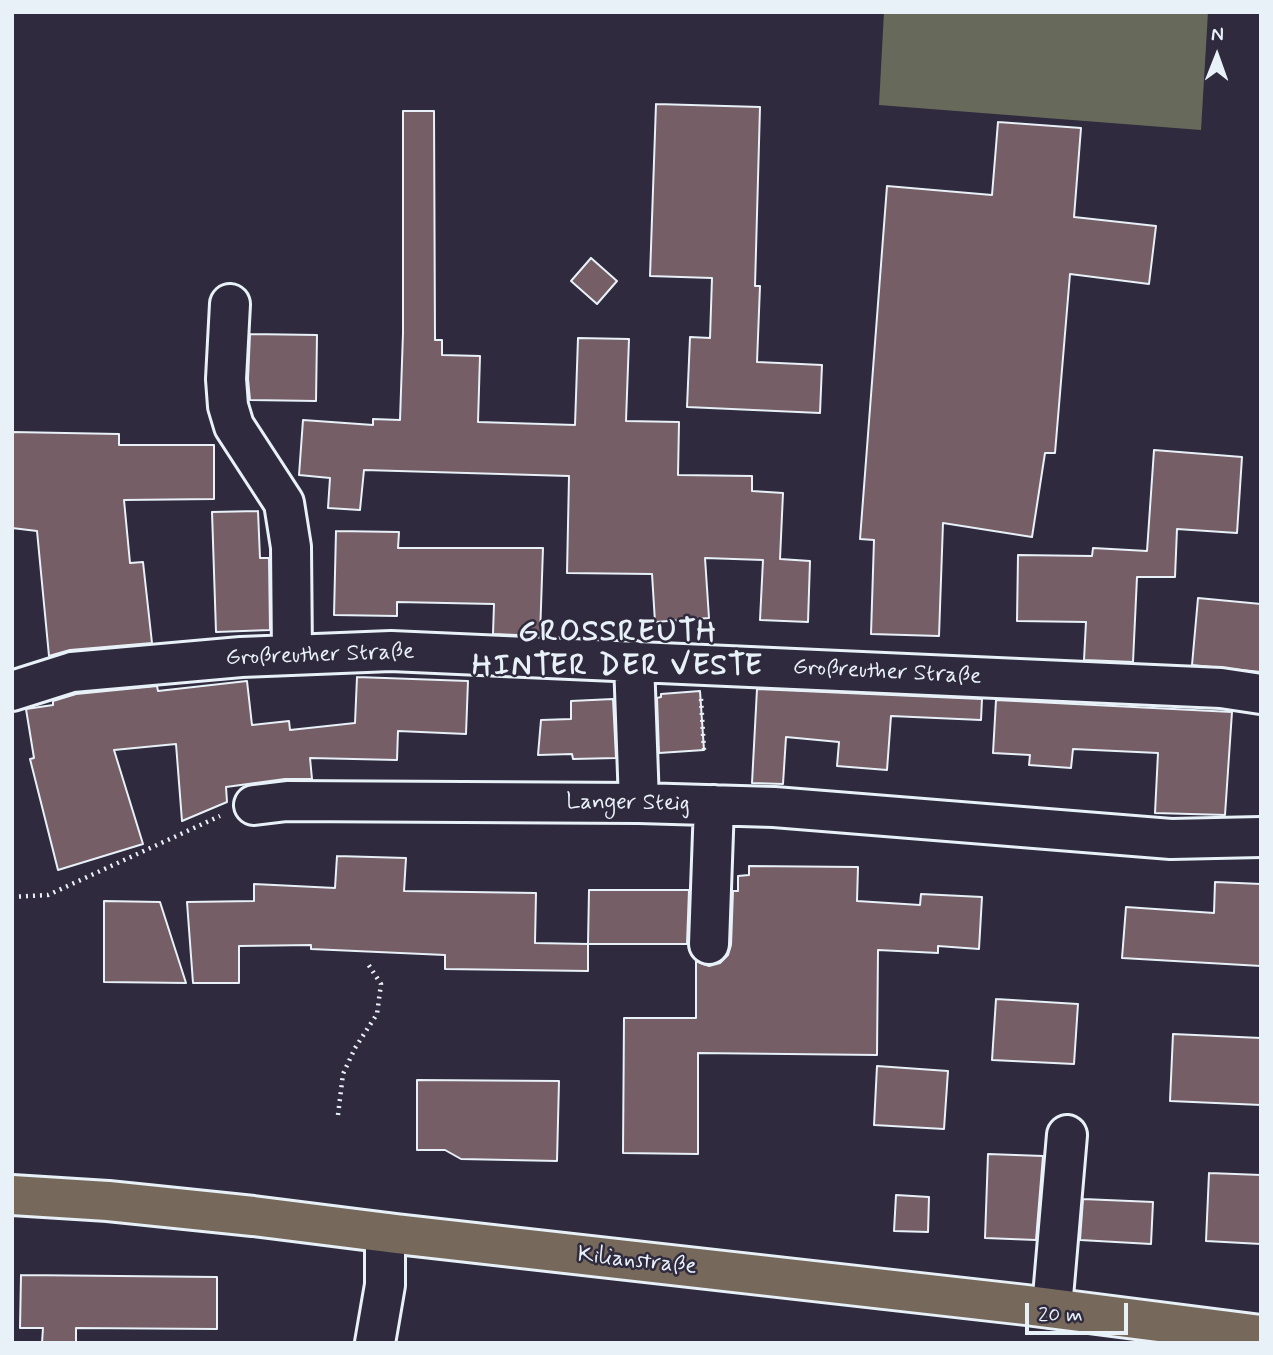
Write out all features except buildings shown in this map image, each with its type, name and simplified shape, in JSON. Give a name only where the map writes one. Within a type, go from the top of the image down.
[{"type":"main road","name":"Kilianstraße","points":[[12,1195],[204,1210],[1052,1308],[1261,1335]]},
{"type":"street","points":[[230,304],[226,379],[228,406],[234,426],[284,503],[291,547],[292,655]]},
{"type":"street","name":"Großreuther Straße","points":[[12,691],[72,672],[241,657],[391,651],[1221,688],[1261,694]]},
{"type":"street","points":[[634,661],[639,803]]},
{"type":"street","name":"Langer Steig","points":[[254,806],[287,801],[639,803],[774,807],[1171,839],[1261,837]]},
{"type":"street","points":[[709,944],[714,806]]},
{"type":"street","points":[[1052,1308],[1067,1135]]},
{"type":"street","points":[[375,1343],[385,1285],[385,1233]]},
{"type":"path","points":[[698,664],[704,750]]},
{"type":"path","points":[[12,897],[48,895],[228,813],[254,806]]},
{"type":"path","points":[[338,1115],[343,1074],[355,1048],[377,1014],[381,984],[368,964]]},
{"type":"green space","points":[[884,12],[1208,12],[1201,130],[879,105]]},
{"type":"district","name":"GROSSREUTH HINTER DER VESTE","points":[[618,651]]}]
